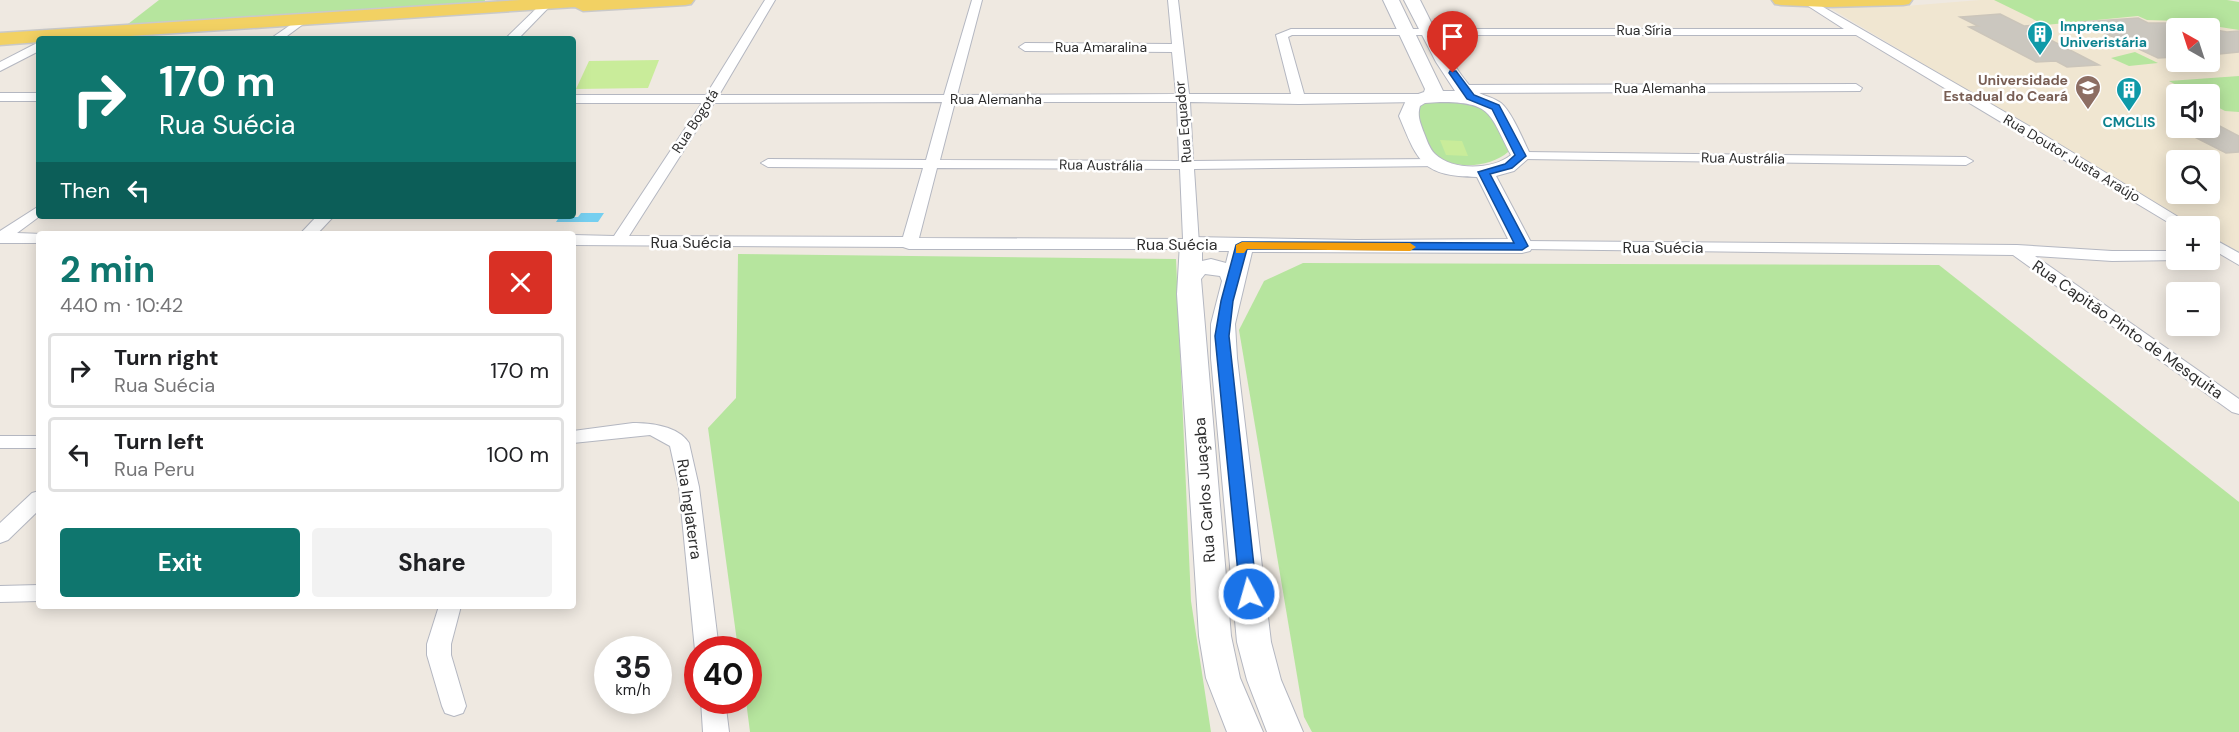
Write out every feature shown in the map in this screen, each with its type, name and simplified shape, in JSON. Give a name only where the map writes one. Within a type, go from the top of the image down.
[{"type":"main road","points":[[138,36],[545,6],[685,0]]},
{"type":"main road","points":[[1781,0],[1903,0]]},
{"type":"main road","points":[[56,36],[298,23]]},
{"type":"main road","points":[[0,39],[36,37]]},
{"type":"main road","points":[[0,45],[36,45]]},
{"type":"street","name":"Rua Bogotá","points":[[618,241],[711,98],[770,0]]},
{"type":"street","points":[[909,244],[977,0]]},
{"type":"street","name":"Rua Equador","points":[[1173,0],[1176,48],[1183,99],[1191,244]]},
{"type":"street","points":[[1391,0],[1434,89],[1425,98]]},
{"type":"street","points":[[1412,0],[1467,93],[1496,107],[1521,156],[1508,166],[1484,172],[1459,170],[1434,163],[1423,151],[1408,116],[1412,103],[1425,98],[1467,93]]},
{"type":"street","name":"Rua Doutor Justa Araújo","points":[[1805,1],[2168,216]]},
{"type":"street","points":[[514,36],[545,6]]},
{"type":"street","points":[[280,36],[298,23]]},
{"type":"street","points":[[1299,100],[1282,35],[1291,32],[1407,31]]},
{"type":"street","name":"Rua Síria","points":[[1407,31],[1859,32]]},
{"type":"street","points":[[0,67],[36,47]]},
{"type":"street","name":"Rua Amaralina","points":[[1025,47],[1176,48]]},
{"type":"street","name":"Rua Alemanha","points":[[1467,93],[1856,88]]},
{"type":"street","points":[[0,97],[36,97]]},
{"type":"street","name":"Rua Alemanha","points":[[576,99],[1299,100],[1425,98]]},
{"type":"street","name":"Rua Austrália","points":[[1521,156],[1966,161]]},
{"type":"street","name":"Rua Austrália","points":[[768,163],[1187,165],[1434,163]]},
{"type":"street","points":[[1484,172],[1522,246]]},
{"type":"street","points":[[0,237],[36,212]]},
{"type":"street","points":[[311,231],[323,219]]},
{"type":"street","points":[[0,237],[36,238]]},
{"type":"street","name":"Rua Suécia","points":[[576,240],[2016,250],[2112,256],[2166,256]]},
{"type":"street","name":"Rua Carlos Juaçaba","points":[[1191,244],[1189,280],[1215,636],[1223,678],[1245,732]]},
{"type":"street","name":"Rua Carlos Juaçaba","points":[[1242,245],[1222,336],[1254,642],[1264,680],[1285,732]]},
{"type":"street","points":[[2220,248],[2236,258]]},
{"type":"street","name":"Rua Capitão Pinto de Mesquita","points":[[2016,250],[2239,408]]},
{"type":"street","points":[[2220,257],[2236,258]]},
{"type":"street","points":[[1189,280],[1197,269],[1211,266],[1230,272],[1233,280]]},
{"type":"street","name":"Rua Inglaterra","points":[[576,437],[633,429],[653,429],[679,443],[689,487],[705,636]]},
{"type":"street","points":[[0,442],[36,442]]},
{"type":"street","points":[[0,535],[36,501]]},
{"type":"street","points":[[0,594],[36,593]]},
{"type":"street","points":[[449,609],[439,644],[439,655],[454,706]]},
{"type":"street","points":[[714,714],[716,732]]},
{"type":"shaded area","name":"Universidade Estadual do Ceará","points":[[1980,0],[2227,0],[2239,2],[2239,254],[2220,242],[2220,216],[2176,216],[1830,8],[1893,7]]},
{"type":"green space","points":[[159,0],[485,0],[484,4],[128,24]]},
{"type":"green space","points":[[1994,0],[2227,0],[2239,2],[2239,30],[2220,27],[2220,18],[2166,18],[2166,21],[2147,20],[2138,16],[2045,25]]},
{"type":"green space","points":[[2135,52],[2158,63],[2129,66],[2111,58]]},
{"type":"green space","points":[[659,60],[648,88],[576,89],[589,61]]},
{"type":"green space","points":[[2239,76],[2239,112],[2220,108],[2220,84],[2175,84],[2169,81]]},
{"type":"green space","points":[[1431,100],[1462,101],[1484,109],[1498,126],[1508,152],[1490,162],[1468,165],[1456,164],[1436,156],[1424,140],[1415,108]]},
{"type":"green space","points":[[1440,140],[1462,141],[1468,156],[1446,155]]},
{"type":"green space","points":[[738,254],[1176,259],[1191,601],[1211,732],[750,732],[748,714],[762,714],[762,636],[736,636],[708,428],[736,398]]},
{"type":"green space","points":[[1303,263],[1939,265],[2239,502],[2239,732],[1312,732],[1304,717],[1239,330],[1264,281]]},
{"type":"water","points":[[581,213],[604,213],[598,222],[556,222],[558,219],[578,217]]},
{"type":"building","points":[[2000,14],[2024,26],[2038,25],[2035,32],[2099,65],[2067,67],[2056,61],[2036,62],[1969,27],[1978,26],[1960,17]]},
{"type":"building","points":[[2138,18],[2148,23],[2166,23],[2166,58],[2158,58],[2081,22]]},
{"type":"building","points":[[2220,31],[2239,31],[2239,52],[2220,54]]},
{"type":"building","points":[[2220,126],[2239,136],[2239,152],[2226,153],[2197,138],[2220,138]]},
{"type":"slow traffic","points":[[1240,251],[1242,245],[1410,247]]},
{"type":"place","name":"Imprensa Univeristária","points":[[2040,57]]},
{"type":"place","name":"Universidade Estadual do Ceará","points":[[2088,111]]},
{"type":"place","name":"CMCLIS","points":[[2129,113]]},
{"type":"route","points":[[1249,594],[1222,336],[1227,301],[1242,245],[1522,246],[1484,172],[1508,166],[1521,156],[1496,107],[1470,97],[1453,73]]}]
